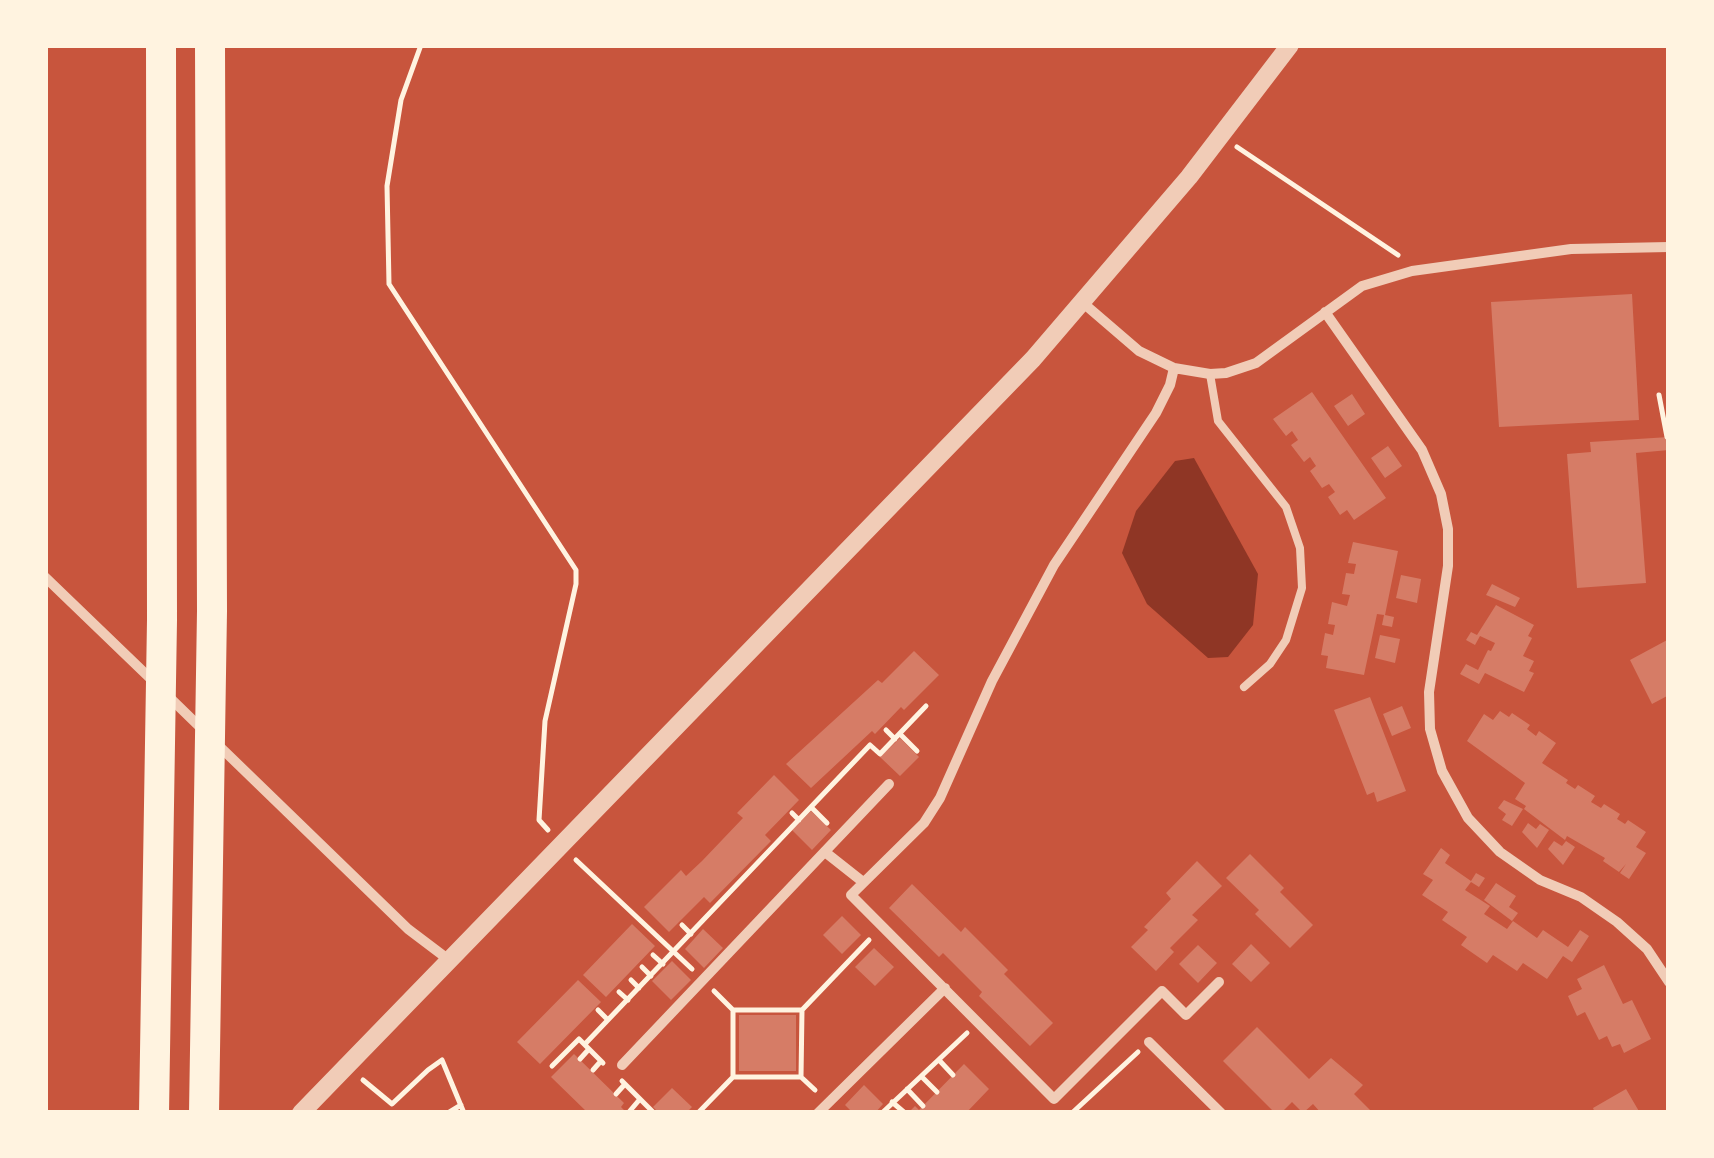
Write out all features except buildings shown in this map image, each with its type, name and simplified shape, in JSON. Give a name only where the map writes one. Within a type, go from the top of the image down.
[{"type":"highway","points":[[154,1113],[162,620],[161,45]]},
{"type":"highway","points":[[204,1113],[212,611],[210,45]]},
{"type":"street","points":[[301,1113],[1033,359],[1222,136],[1290,45]]},
{"type":"street","points":[[1082,302],[1138,350],[1174,368],[1210,374],[1256,363],[1362,286],[1412,272],[1572,249],[1669,247]]},
{"type":"street","points":[[1325,312],[1422,450],[1441,494],[1448,528],[1448,566],[1429,692],[1430,729],[1442,770],[1468,818],[1500,852],[1540,880],[1581,897],[1617,922],[1648,949],[1669,982]]},
{"type":"street","points":[[1174,368],[1156,412],[1054,565],[992,681],[940,798],[924,823],[851,894],[1054,1098],[1162,991],[1186,1015],[1220,982]]},
{"type":"street","points":[[45,577],[408,928],[449,960]]},
{"type":"street","points":[[622,1065],[889,784]]},
{"type":"street","points":[[825,852],[863,882]]},
{"type":"street","points":[[818,1113],[945,988]]},
{"type":"street","points":[[1149,1042],[1221,1113]]},
{"type":"lane","points":[[1210,374],[1218,420],[1286,507],[1300,548],[1302,588],[1286,640],[1270,664],[1244,687]]},
{"type":"path","points":[[421,45],[402,100],[387,186],[389,284],[576,570],[545,721],[539,820],[559,845],[733,1010],[802,1010]]},
{"type":"path","points":[[1222,136],[1404,259],[1412,272]]},
{"type":"path","points":[[1659,395],[1666,437]]},
{"type":"path","points":[[552,1066],[585,1044],[870,744],[880,754],[926,706]]},
{"type":"path","points":[[886,730],[917,751]]},
{"type":"path","points":[[792,813],[799,820]]},
{"type":"path","points":[[682,925],[691,934]]},
{"type":"path","points":[[733,1077],[801,1077],[802,1010],[883,926]]},
{"type":"path","points":[[653,954],[663,964]]},
{"type":"path","points":[[642,967],[651,976]]},
{"type":"path","points":[[631,980],[639,988]]},
{"type":"path","points":[[619,992],[628,1000]]},
{"type":"path","points":[[598,1010],[608,1020]]},
{"type":"path","points":[[698,1113],[733,1077],[733,1010]]},
{"type":"path","points":[[882,1113],[978,1022]]},
{"type":"path","points":[[1072,1113],[1149,1042]]},
{"type":"path","points":[[580,1059],[585,1044]]},
{"type":"path","points":[[348,1067],[392,1104],[442,1060],[464,1113]]},
{"type":"path","points":[[939,1060],[953,1076]]},
{"type":"path","points":[[593,1070],[601,1061]]},
{"type":"path","points":[[922,1077],[936,1092]]},
{"type":"path","points":[[616,1094],[625,1084]]},
{"type":"path","points":[[907,1089],[923,1106]]},
{"type":"path","points":[[629,1112],[640,1099]]},
{"type":"path","points":[[892,1102],[905,1113]]},
{"type":"path","points":[[448,1113],[460,1105]]},
{"type":"shaded area","points":[[1194,458],[1258,574],[1253,625],[1228,657],[1208,658],[1147,604],[1122,553],[1136,511],[1175,461]]}]
